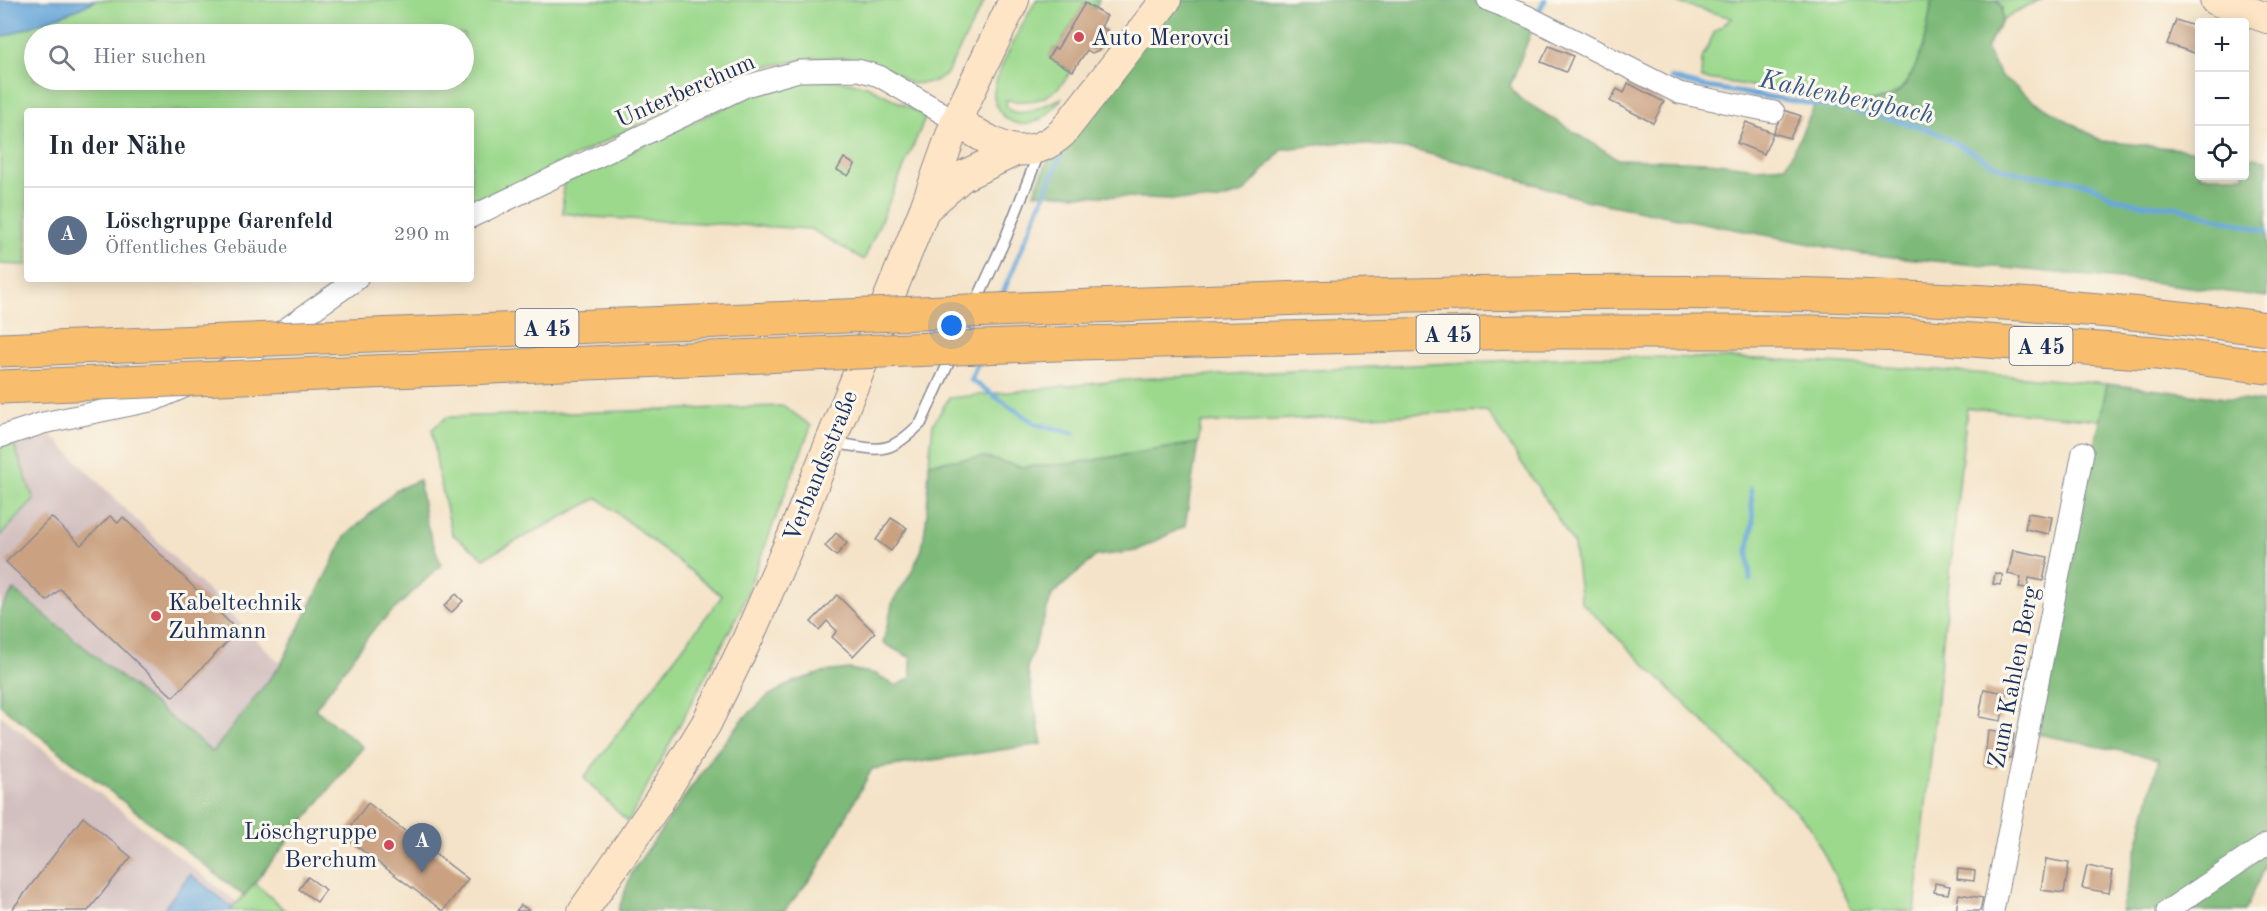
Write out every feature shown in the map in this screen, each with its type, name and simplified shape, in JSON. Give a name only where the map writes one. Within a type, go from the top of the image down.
[{"type":"highway","name":"A 45","points":[[0,350],[1094,306],[1498,293],[1842,295],[1949,299],[2086,309],[2267,329]]},
{"type":"highway","name":"A 45","points":[[0,387],[1081,343],[1523,332],[1815,332],[1902,335],[2156,353],[2267,367]]},
{"type":"main road","name":"Verbandsstraße","points":[[584,911],[657,804],[706,724],[748,638],[925,208],[956,121],[1014,0]]},
{"type":"main road","points":[[925,208],[963,176],[1027,149],[1049,144],[1062,133],[1166,0]]},
{"type":"main road","points":[[2215,0],[2267,18]]},
{"type":"main road","points":[[956,121],[1027,149]]},
{"type":"street","points":[[1488,0],[1527,16],[1679,93],[1774,112]]},
{"type":"street","name":"Unterberchum","points":[[474,216],[746,86],[799,71],[858,70],[879,76],[956,121]]},
{"type":"street","points":[[0,437],[43,423],[155,400],[231,367],[353,282]]},
{"type":"street","name":"Zum Kahlen Berg","points":[[1993,911],[2083,452]]},
{"type":"street","points":[[2167,911],[2267,844]]},
{"type":"lane","points":[[830,443],[885,450],[904,440],[921,423],[1006,237],[1027,149]]},
{"type":"shaded area","points":[[51,435],[281,664],[213,752],[15,590],[0,609],[0,536],[33,500],[13,442]]},
{"type":"shaded area","points":[[0,715],[238,903],[230,911],[0,911]]},
{"type":"green space","points":[[96,0],[985,0],[946,75],[933,82],[911,84],[889,69],[856,58],[812,58],[764,67],[698,95],[474,207],[474,108],[24,108],[24,265],[0,264],[0,38],[24,29],[24,90],[474,90],[474,24],[38,24]]},
{"type":"green space","points":[[1036,0],[1099,0],[1095,9],[1085,3],[1057,49],[1054,48],[1049,57],[1071,71],[1059,87],[1036,100],[1006,100],[1008,108],[1020,113],[1062,98],[1050,112],[1039,120],[1020,124],[1006,118],[1001,113],[994,100],[994,92],[1005,58]]},
{"type":"green space","points":[[1179,0],[1476,0],[1534,25],[1510,86],[1519,98],[1618,159],[1709,162],[1757,168],[1786,166],[1817,101],[1875,102],[1891,97],[1901,89],[1909,79],[1921,53],[1932,0],[1996,0],[2002,7],[2002,21],[1986,48],[2000,75],[2034,101],[2102,141],[2195,151],[2195,180],[2249,180],[2249,158],[2267,160],[2267,297],[2151,282],[1863,254],[1585,200],[1490,170],[1414,150],[1344,142],[1283,149],[1243,193],[1215,201],[1034,193],[1049,157]]},
{"type":"green space","points":[[1668,0],[1932,0],[1921,52],[1910,77],[1902,88],[1886,99],[1842,103],[1809,99],[1779,91],[1701,78],[1702,59],[1715,31],[1732,18]]},
{"type":"green space","points":[[1996,0],[2043,0],[2026,6],[2002,21],[2002,7]]},
{"type":"green space","points":[[837,80],[867,86],[926,116],[864,260],[811,229],[592,217],[563,213],[563,183],[759,91],[802,82]]},
{"type":"green space","points":[[1594,356],[1766,359],[2107,384],[2100,420],[1967,408],[1915,911],[1853,911],[1809,825],[1581,602],[1574,545],[1487,411],[1201,423],[1198,443],[1070,464],[1021,467],[984,457],[929,463],[933,424],[949,398],[1136,379]]},
{"type":"green space","points":[[2107,384],[2267,403],[2267,861],[2245,911],[2121,911],[2159,759],[2038,734]]},
{"type":"green space","points":[[784,406],[811,426],[740,611],[628,822],[584,778],[722,596],[598,498],[484,558],[452,534],[438,471],[432,429],[447,417]]},
{"type":"green space","points":[[13,442],[34,500],[0,536],[0,446]]},
{"type":"green space","points":[[1198,443],[1185,526],[1136,551],[1096,556],[1052,595],[1027,668],[1042,744],[872,769],[816,872],[784,911],[618,911],[632,872],[714,755],[743,719],[768,696],[793,682],[824,672],[849,669],[876,674],[896,686],[911,678],[911,658],[883,643],[893,601],[910,575],[922,549],[927,515],[929,463],[984,457],[1021,467],[1069,464]]},
{"type":"green space","points":[[419,480],[426,522],[441,565],[373,630],[315,709],[363,747],[244,896],[0,705],[0,610],[14,590],[213,752],[281,664],[345,537],[396,490]]},
{"type":"green space","points":[[255,883],[286,911],[230,911]]},
{"type":"water","points":[[0,0],[96,0],[38,24],[24,24],[24,29],[0,38]]},
{"type":"water","points":[[190,874],[233,908],[230,911],[162,911]]},
{"type":"building","name":"Auto Merovci","points":[[1085,3],[1107,16],[1101,27],[1107,30],[1102,39],[1096,36],[1093,40],[1101,45],[1099,50],[1092,53],[1087,50],[1073,71],[1048,58],[1054,48],[1057,49]]},
{"type":"building","points":[[2176,20],[2195,26],[2195,53],[2167,44]]},
{"type":"building","points":[[1549,46],[1573,56],[1566,72],[1541,62]]},
{"type":"building","points":[[1628,83],[1664,102],[1653,123],[1610,101],[1617,89],[1624,93]]},
{"type":"building","points":[[1784,110],[1801,116],[1790,138],[1773,133]]},
{"type":"building","points":[[1746,122],[1773,133],[1764,154],[1737,143]]},
{"type":"building","points":[[844,158],[855,165],[848,176],[837,170]]},
{"type":"building","points":[[2028,513],[2052,517],[2049,534],[2025,529]]},
{"type":"building","name":"Kabeltechnik Zuhmann","points":[[110,516],[118,523],[123,517],[238,631],[173,697],[60,589],[47,601],[6,562],[51,517],[81,545]]},
{"type":"building","points":[[891,518],[907,528],[891,551],[876,540]]},
{"type":"building","points":[[836,533],[847,543],[836,556],[825,546]]},
{"type":"building","points":[[2013,550],[2048,557],[2043,581],[2029,578],[2027,588],[2019,587],[2021,577],[2008,574]]},
{"type":"building","points":[[1995,573],[2003,575],[2000,585],[1993,584]]},
{"type":"building","points":[[456,594],[463,601],[451,613],[444,606]]},
{"type":"building","points":[[837,595],[875,633],[853,656],[832,637],[837,631],[827,621],[819,630],[811,622]]},
{"type":"building","points":[[1984,689],[2006,693],[2001,721],[1979,717]]},
{"type":"building","points":[[1988,731],[2014,734],[2011,758],[1998,756],[1997,769],[1984,767]]},
{"type":"building","points":[[368,803],[468,879],[443,911],[343,836]]},
{"type":"building","points":[[83,817],[131,857],[88,911],[11,911]]},
{"type":"building","points":[[2046,859],[2069,863],[2064,893],[2041,890]]},
{"type":"building","points":[[2087,866],[2113,871],[2109,893],[2082,888]]},
{"type":"building","points":[[1958,869],[1975,871],[1974,881],[1957,879]]},
{"type":"building","points":[[308,877],[326,890],[317,902],[299,889]]},
{"type":"building","points":[[1935,883],[1950,886],[1948,894],[1934,892]]},
{"type":"building","points":[[1959,894],[1983,898],[1980,911],[1956,911]]},
{"type":"building","points":[[521,905],[530,911],[516,911]]},
{"type":"waterway","name":"Kahlenbergbach","points":[[1539,14],[1545,0]]},
{"type":"waterway","name":"Kahlenbergbach","points":[[1671,78],[1700,86],[1856,111],[1895,120],[1933,131],[2001,168],[2022,174],[2070,180],[2093,186],[2112,197],[2135,203],[2175,207],[2266,231]]},
{"type":"waterway","points":[[1000,300],[1061,155]]},
{"type":"waterway","points":[[979,359],[971,380],[1036,424],[1073,433]]},
{"type":"waterway","points":[[1750,580],[1748,551],[1753,522],[1751,489]]},
{"type":"place","name":"Auto Merovci","points":[[1079,37]]},
{"type":"place","name":"Kabeltechnik Zuhmann","points":[[156,616]]},
{"type":"place","name":"Löschgruppe Berchum","points":[[389,845]]},
{"type":"place","name":"Löschgruppe Garenfeld","points":[[422,873]]}]
